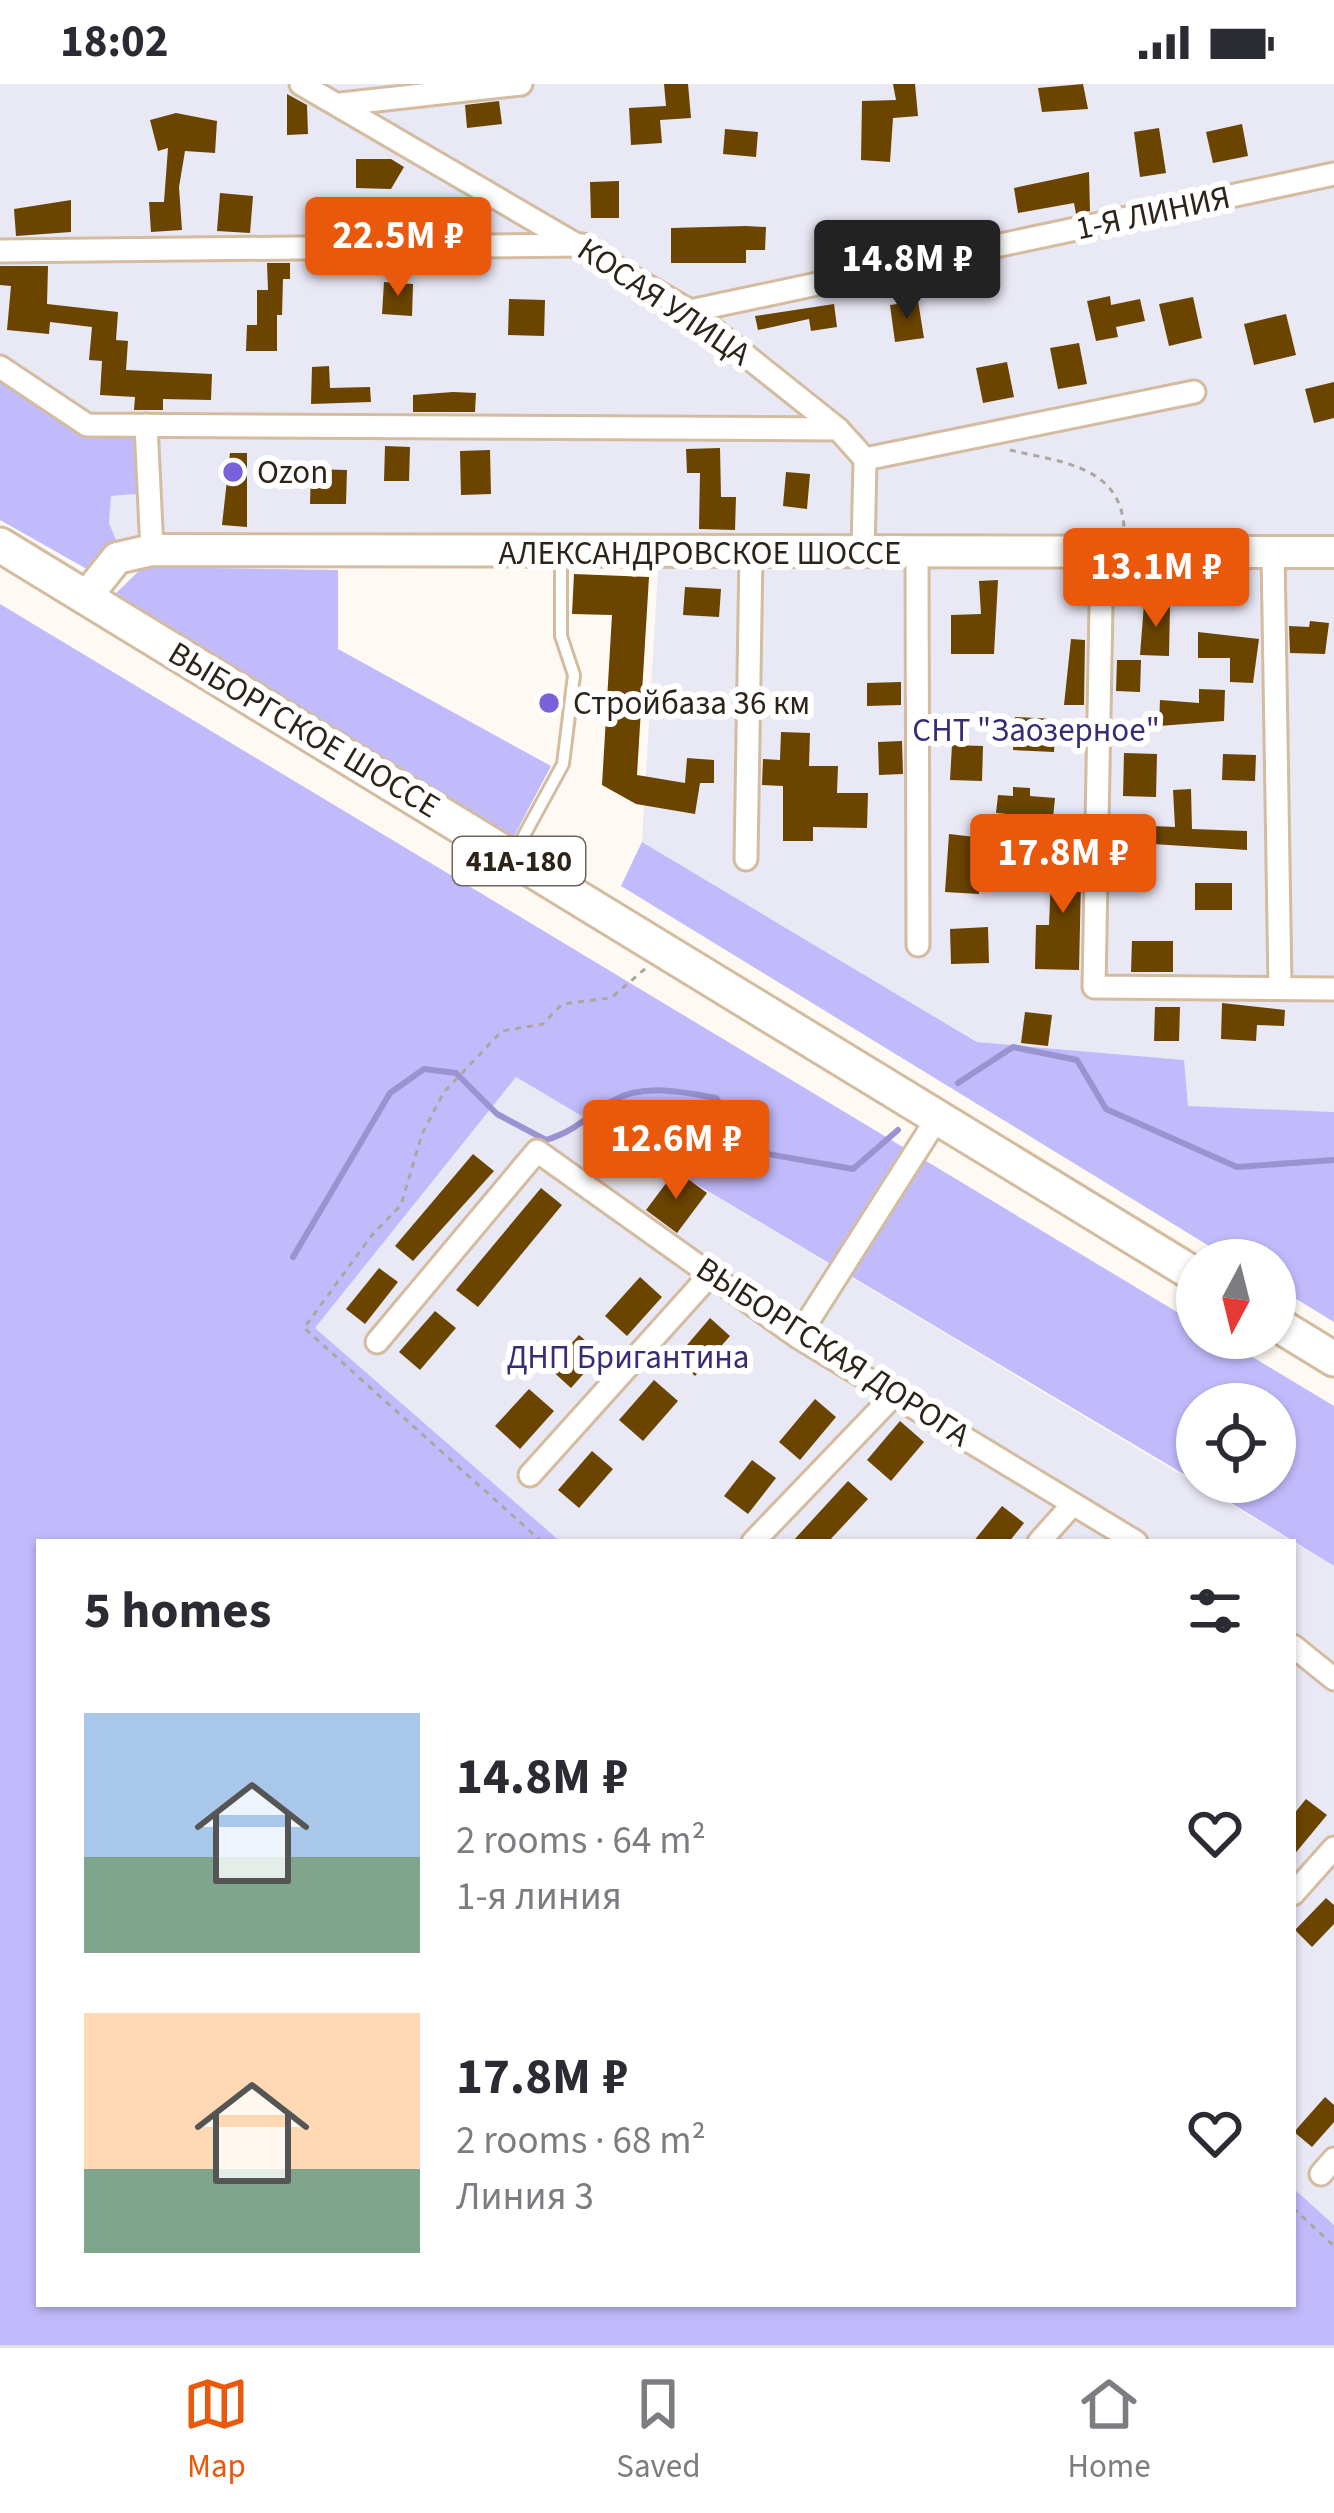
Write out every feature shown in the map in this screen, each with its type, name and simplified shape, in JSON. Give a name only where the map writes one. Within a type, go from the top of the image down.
[{"type":"main road","name":"ВЫБОРГСКОЕ ШОССЕ","points":[[0,545],[1176,1263]]},
{"type":"main road","points":[[1296,1336],[1334,1359]]},
{"type":"street","name":"КОСАЯ УЛИЦА","points":[[302,84],[690,311],[838,429],[866,459]]},
{"type":"street","points":[[340,104],[521,84]]},
{"type":"street","name":"1-Я ЛИНИЯ","points":[[690,311],[1334,174]]},
{"type":"street","points":[[0,251],[583,245]]},
{"type":"street","points":[[0,368],[87,425],[838,429]]},
{"type":"street","points":[[863,554],[866,459],[1194,392]]},
{"type":"street","points":[[146,424],[152,550]]},
{"type":"street","name":"АЛЕКСАНДРОВСКОЕ ШОССЕ","points":[[86,597],[117,558],[152,550],[1334,552]]},
{"type":"street","points":[[1102,551],[1094,987],[1334,989]]},
{"type":"street","points":[[1273,551],[1280,987]]},
{"type":"street","points":[[746,859],[751,554]]},
{"type":"street","points":[[917,554],[918,945]]},
{"type":"street","points":[[798,1337],[938,1118]]},
{"type":"street","name":"ВЫБОРГСКАЯ ДОРОГА","points":[[377,1342],[537,1151],[798,1337],[1131,1539]]},
{"type":"street","points":[[530,1475],[710,1274]]},
{"type":"street","points":[[756,1539],[893,1395]]},
{"type":"street","points":[[1042,1539],[1073,1504]]},
{"type":"street","points":[[1296,1648],[1334,1679]]},
{"type":"street","points":[[1296,1891],[1334,1848]]},
{"type":"lane","points":[[513,857],[562,764],[574,675],[561,636],[561,553]]},
{"type":"path","points":[[983,434],[1011,451],[1074,464],[1106,482],[1119,498],[1123,517]]},
{"type":"path","points":[[1296,2211],[1334,2246]]},
{"type":"green space","name":"СНТ \"Заозерное\"","points":[[0,84],[1334,84],[1334,1112],[1187,1106],[1183,1060],[978,1042],[642,842],[659,553],[119,547],[109,523],[110,496],[149,493],[87,425],[0,367]]},
{"type":"green space","name":"ДНП Бригантина","points":[[516,1077],[1176,1472],[1176,1503],[1229,1503],[1289,1539],[558,1539],[315,1328]]},
{"type":"green space","name":"ДНП Бригантина","points":[[1296,1543],[1334,1566],[1334,2225],[1296,2191]]},
{"type":"shaded area","points":[[0,367],[86,425],[146,425],[149,493],[111,496],[109,523],[119,547],[92,572],[0,520]]},
{"type":"shaded area","points":[[143,567],[338,570],[338,649],[551,766],[512,840],[113,596]]},
{"type":"shaded area","points":[[0,604],[1176,1311],[1176,1359],[1256,1359],[1296,1383],[1176,1383],[1176,1470],[516,1077],[315,1328],[558,1539],[36,1539],[36,2307],[1296,2307],[1296,2191],[1334,2225],[1334,2345],[0,2345]]},
{"type":"shaded area","points":[[642,842],[977,1042],[1184,1060],[1188,1106],[1334,1112],[1334,1322],[1296,1299],[1296,1239],[1198,1239],[621,886]]},
{"type":"shaded area","points":[[1296,1383],[1334,1406],[1334,1566],[1231,1503],[1296,1503]]},
{"type":"building","points":[[664,84],[688,84],[691,118],[660,120],[662,143],[631,145],[629,108],[666,106]]},
{"type":"building","points":[[893,84],[915,84],[918,116],[893,118],[890,162],[861,160],[862,101],[896,100]]},
{"type":"building","points":[[1083,84],[1088,109],[1042,112],[1038,88]]},
{"type":"building","points":[[287,94],[307,105],[308,134],[287,135]]},
{"type":"building","points":[[499,101],[502,124],[467,128],[465,105]]},
{"type":"building","points":[[176,113],[217,121],[215,153],[185,151],[179,187],[182,230],[151,232],[149,202],[164,202],[168,148],[158,151],[150,120]]},
{"type":"building","points":[[1242,124],[1248,156],[1213,163],[1206,132]]},
{"type":"building","points":[[1159,128],[1166,173],[1140,177],[1134,132]]},
{"type":"building","points":[[725,129],[758,132],[756,157],[723,154]]},
{"type":"building","points":[[356,159],[391,159],[404,167],[391,189],[356,188]]},
{"type":"building","points":[[1089,172],[1090,211],[1076,214],[1074,203],[1018,213],[1014,188]]},
{"type":"building","points":[[619,181],[619,218],[591,218],[590,182]]},
{"type":"building","points":[[220,193],[253,196],[250,233],[217,231]]},
{"type":"building","points":[[71,200],[71,232],[16,236],[14,209]]},
{"type":"building","points":[[392,200],[454,202],[452,222],[417,218],[416,228],[389,225]]},
{"type":"building","points":[[766,227],[765,250],[746,250],[746,263],[671,263],[671,228]]},
{"type":"building","points":[[267,263],[290,263],[290,279],[283,279],[282,315],[277,315],[277,351],[246,351],[247,325],[257,325],[257,290],[268,290]]},
{"type":"building","points":[[0,266],[48,266],[47,304],[118,312],[116,340],[128,341],[126,370],[212,374],[211,400],[163,399],[163,410],[134,410],[135,397],[100,395],[102,361],[89,360],[92,327],[50,322],[49,334],[7,330],[11,286],[0,285]]},
{"type":"building","points":[[384,282],[413,284],[412,316],[382,314]]},
{"type":"building","points":[[1110,296],[1111,305],[1140,299],[1145,321],[1116,327],[1118,337],[1096,341],[1087,301]]},
{"type":"building","points":[[1193,297],[1202,338],[1169,346],[1159,304]]},
{"type":"building","points":[[509,299],[545,300],[544,336],[508,335]]},
{"type":"building","points":[[918,301],[924,338],[895,342],[890,305]]},
{"type":"building","points":[[834,304],[837,327],[811,331],[809,319],[758,330],[755,316]]},
{"type":"building","points":[[1286,314],[1296,355],[1254,365],[1244,324]]},
{"type":"building","points":[[1079,343],[1087,384],[1058,389],[1050,348]]},
{"type":"building","points":[[1007,362],[1014,397],[983,403],[976,368]]},
{"type":"building","points":[[329,366],[330,388],[370,387],[371,402],[311,404],[312,367]]},
{"type":"building","points":[[1334,382],[1334,418],[1314,423],[1305,389]]},
{"type":"building","points":[[476,393],[475,412],[413,412],[413,395]]},
{"type":"building","points":[[385,446],[410,447],[409,481],[384,481]]},
{"type":"building","points":[[720,448],[721,497],[736,497],[735,530],[699,529],[700,473],[687,473],[686,449]]},
{"type":"building","points":[[490,450],[491,494],[461,495],[460,451]]},
{"type":"building","points":[[230,453],[247,453],[247,527],[222,525]]},
{"type":"building","points":[[311,469],[347,470],[346,504],[310,504]]},
{"type":"building","points":[[786,472],[810,474],[807,509],[783,506]]},
{"type":"building","points":[[574,574],[649,577],[637,775],[685,783],[687,758],[714,760],[714,783],[700,783],[695,814],[636,804],[602,785],[612,615],[572,614]]},
{"type":"building","points":[[998,580],[994,654],[951,654],[951,615],[981,614],[979,581]]},
{"type":"building","points":[[685,587],[721,589],[719,617],[683,615]]},
{"type":"building","points":[[1144,604],[1170,604],[1169,656],[1140,655]]},
{"type":"building","points":[[1310,621],[1329,623],[1325,654],[1290,653],[1289,626],[1309,627]]},
{"type":"building","points":[[1198,632],[1259,639],[1253,683],[1230,682],[1230,658],[1198,658]]},
{"type":"building","points":[[1071,639],[1085,640],[1084,705],[1064,705]]},
{"type":"building","points":[[1117,660],[1141,660],[1140,692],[1116,691]]},
{"type":"building","points":[[901,682],[901,705],[867,706],[867,683]]},
{"type":"building","points":[[1199,689],[1225,690],[1224,721],[1159,726],[1160,700],[1199,703]]},
{"type":"building","points":[[1015,717],[1056,719],[1054,752],[1013,750]]},
{"type":"building","points":[[781,732],[810,733],[809,766],[838,766],[837,793],[868,793],[867,828],[813,827],[813,841],[783,841],[783,786],[762,785],[763,759],[780,760]]},
{"type":"building","points":[[902,741],[903,774],[879,775],[878,742]]},
{"type":"building","points":[[952,745],[983,746],[982,781],[950,780]]},
{"type":"building","points":[[1124,753],[1157,754],[1156,797],[1123,796]]},
{"type":"building","points":[[1223,754],[1256,755],[1255,781],[1222,780]]},
{"type":"building","points":[[1013,787],[1030,788],[1030,796],[1055,798],[1053,818],[996,813],[998,795],[1013,796]]},
{"type":"building","points":[[1191,789],[1192,829],[1247,831],[1247,850],[1153,844],[1153,826],[1175,827],[1173,790]]},
{"type":"building","points":[[949,834],[975,837],[974,848],[1021,852],[1020,868],[981,865],[979,894],[945,892]]},
{"type":"building","points":[[1067,835],[1082,836],[1079,970],[1035,969],[1036,925],[1049,925],[1051,877],[1063,877]]},
{"type":"building","points":[[1195,883],[1232,883],[1232,910],[1195,910]]},
{"type":"building","points":[[988,927],[989,963],[951,964],[950,929]]},
{"type":"building","points":[[1132,941],[1173,941],[1173,972],[1131,972]]},
{"type":"building","points":[[1222,1003],[1285,1010],[1284,1026],[1257,1025],[1256,1041],[1221,1039]]},
{"type":"building","points":[[1155,1007],[1180,1007],[1179,1041],[1154,1041]]},
{"type":"building","points":[[1025,1012],[1052,1015],[1048,1046],[1021,1043]]},
{"type":"building","points":[[473,1154],[494,1171],[413,1261],[395,1246]]},
{"type":"building","points":[[676,1170],[707,1193],[677,1233],[646,1210]]},
{"type":"building","points":[[541,1188],[562,1205],[478,1307],[456,1290]]},
{"type":"building","points":[[379,1268],[398,1282],[365,1324],[346,1309]]},
{"type":"building","points":[[640,1277],[662,1297],[627,1336],[605,1316]]},
{"type":"building","points":[[435,1311],[456,1328],[420,1370],[399,1352]]},
{"type":"building","points":[[710,1318],[730,1336],[695,1376],[676,1358]]},
{"type":"building","points":[[579,1335],[601,1354],[571,1388],[549,1368]]},
{"type":"building","points":[[654,1380],[678,1401],[643,1441],[619,1420]]},
{"type":"building","points":[[529,1389],[554,1411],[520,1449],[495,1426]]},
{"type":"building","points":[[815,1399],[836,1417],[800,1460],[779,1442]]},
{"type":"building","points":[[900,1421],[924,1442],[891,1481],[867,1460]]},
{"type":"building","points":[[592,1451],[613,1469],[579,1508],[558,1490]]},
{"type":"building","points":[[752,1460],[776,1478],[748,1514],[724,1496]]},
{"type":"building","points":[[848,1481],[868,1499],[831,1539],[795,1539]]},
{"type":"building","points":[[1002,1506],[1024,1523],[1011,1539],[975,1539]]},
{"type":"building","points":[[1306,1799],[1327,1815],[1296,1852],[1296,1811]]},
{"type":"building","points":[[1326,1898],[1334,1905],[1334,1924],[1312,1947],[1296,1929]]},
{"type":"building","points":[[1325,2097],[1334,2105],[1334,2122],[1312,2147],[1296,2130]]},
{"type":"waterway","points":[[958,1083],[1013,1047],[1077,1060],[1106,1109],[1237,1167],[1334,1160]]},
{"type":"waterway","points":[[293,1257],[390,1093],[424,1069],[456,1073],[497,1114],[546,1140],[624,1095],[650,1091],[716,1098],[756,1152],[853,1169],[898,1130]]},
{"type":"place","name":"Ozon","points":[[233,472]]},
{"type":"place","name":"Стройбаза 36 км","points":[[549,703]]}]
